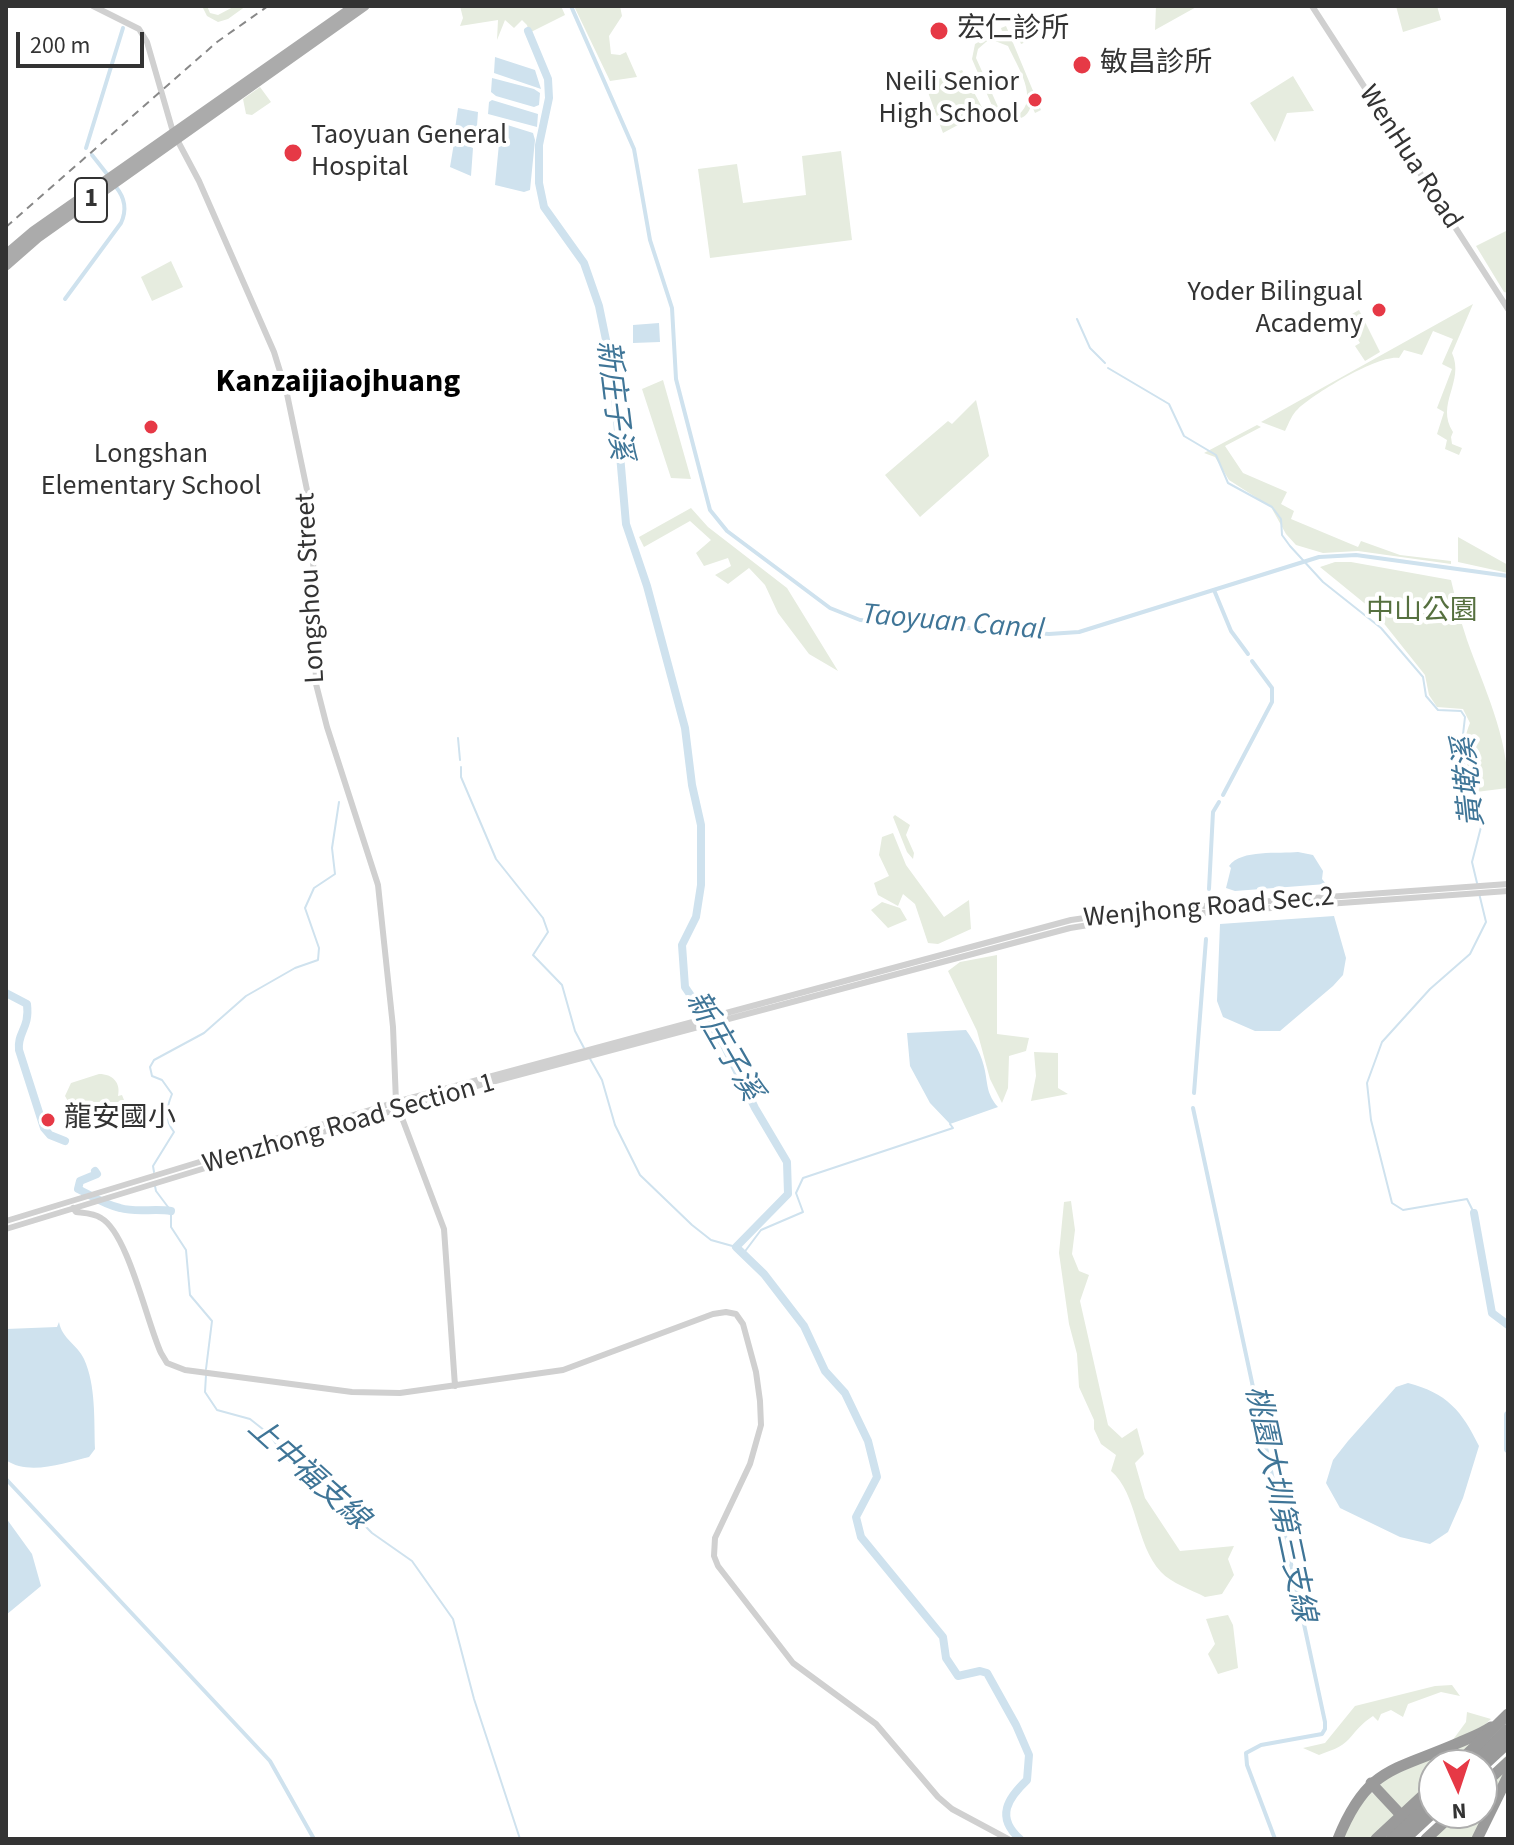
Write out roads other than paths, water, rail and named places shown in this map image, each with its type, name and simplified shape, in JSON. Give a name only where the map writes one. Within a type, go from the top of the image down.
[{"type":"highway","points":[[1472,1749],[1508,1714]]},
{"type":"highway","points":[[1338,1839],[1348,1815],[1381,1774],[1485,1732],[1508,1714]]},
{"type":"highway","points":[[1487,1749],[1508,1729]]},
{"type":"highway","points":[[1477,1839],[1508,1776]]},
{"type":"highway","points":[[1371,1783],[1400,1814]]},
{"type":"highway","points":[[1376,1839],[1418,1800]]},
{"type":"highway","points":[[1391,1839],[1418,1813]]},
{"type":"main road","name":"1","points":[[6,266],[38,238],[354,6]]},
{"type":"main road","name":"1","points":[[6,254],[33,231],[365,6]]},
{"type":"street","name":"Longshou Street","points":[[93,6],[139,29],[147,42],[176,135],[274,352],[287,394],[312,514],[318,693],[381,902],[397,1105],[444,1229],[455,1386]]},
{"type":"street","name":"WenHua Road","points":[[1312,6],[1508,309]]},
{"type":"street","points":[[1478,890],[1508,884]]},
{"type":"street","name":"Wenzhong Road Section 1","points":[[6,1221],[74,1203],[85,1205],[170,1174],[397,1105],[771,1003],[1070,928],[1132,918],[1478,890]]},
{"type":"street","points":[[1478,890],[1508,891]]},
{"type":"street","name":"Wenzhong Road Section 1","points":[[6,1229],[106,1190],[139,1184]]},
{"type":"street","points":[[74,1203],[76,1212],[101,1217],[113,1232],[130,1267],[156,1344],[167,1363],[185,1370],[376,1394],[455,1386],[563,1370],[713,1314],[736,1314],[743,1324],[756,1372],[761,1425],[750,1464],[715,1538],[714,1556],[718,1566],[793,1663],[876,1724],[938,1797],[952,1809],[1008,1839]]},
{"type":"water","points":[[495,57],[535,70],[541,89],[494,73]]},
{"type":"water","points":[[492,78],[534,89],[540,93],[539,105],[534,107],[496,96],[491,92]]},
{"type":"water","points":[[492,100],[538,114],[537,127],[488,114]]},
{"type":"water","points":[[458,108],[478,112],[476,140],[454,136]]},
{"type":"water","points":[[501,123],[533,133],[530,190],[524,192],[495,185]]},
{"type":"water","points":[[456,141],[473,148],[471,176],[450,167]]},
{"type":"water","points":[[659,323],[660,342],[633,343],[633,325]]},
{"type":"water","points":[[1298,852],[1313,855],[1323,871],[1322,879],[1326,884],[1235,891],[1226,888],[1229,866],[1242,857]]},
{"type":"water","points":[[1334,916],[1346,958],[1343,975],[1333,986],[1280,1031],[1255,1031],[1223,1017],[1217,1001],[1220,924]]},
{"type":"water","points":[[966,1030],[980,1054],[990,1094],[998,1107],[950,1124],[930,1103],[910,1066],[907,1033]]},
{"type":"water","points":[[59,1322],[88,1369],[94,1403],[95,1449],[89,1457],[58,1465],[36,1468],[15,1465],[6,1460],[6,1329],[57,1327]]},
{"type":"water","points":[[1408,1383],[1433,1392],[1452,1405],[1479,1446],[1463,1498],[1448,1532],[1430,1544],[1400,1537],[1340,1508],[1326,1483],[1333,1460],[1348,1441],[1396,1387]]},
{"type":"water","points":[[6,1518],[32,1554],[41,1586],[6,1615]]},
{"type":"waterway","name":"Taoyuan Canal","points":[[571,6],[634,149],[650,240],[672,308],[676,379],[710,510],[727,531],[830,608],[860,620],[1049,634],[1079,632],[1319,557],[1356,555],[1508,576]]},
{"type":"waterway","points":[[86,148],[123,28]]},
{"type":"waterway","name":"新庄子溪","points":[[528,31],[548,79],[549,98],[539,145],[539,183],[544,207],[584,263],[599,306],[613,374],[626,524],[647,586],[685,728],[701,825],[701,885],[696,917],[682,945],[685,987],[723,1043],[755,1108],[787,1162],[788,1194],[736,1247],[764,1274],[804,1326],[825,1371],[845,1393],[868,1441],[877,1477],[856,1517],[861,1537],[943,1637],[946,1658],[958,1676],[980,1671],[987,1673],[1016,1725],[1029,1755],[1027,1780],[1014,1794],[1006,1815],[1012,1831],[1020,1839]]},
{"type":"waterway","points":[[92,155],[107,174]]},
{"type":"waterway","points":[[65,299],[121,223],[124,204],[116,187]]},
{"type":"waterway","points":[[1077,319],[1090,348],[1105,363]]},
{"type":"waterway","name":"黃墘溪","points":[[1108,368],[1169,404],[1184,436],[1216,455],[1228,483],[1272,507],[1281,519],[1282,535],[1290,546],[1323,582],[1381,628],[1423,677],[1426,696],[1438,710],[1461,711],[1465,717],[1461,752],[1481,827],[1472,862],[1477,883]]},
{"type":"waterway","name":"桃園大圳第三支線","points":[[1214,590],[1231,631],[1248,654]]},
{"type":"waterway","name":"桃園大圳第三支線","points":[[1223,795],[1272,702],[1272,688],[1252,661]]},
{"type":"waterway","points":[[458,738],[460,760]]},
{"type":"waterway","points":[[461,767],[461,777],[496,859],[543,918],[548,932],[533,955],[562,985],[575,1031],[584,1048]]},
{"type":"waterway","name":"上中福支線","points":[[154,1172],[153,1166],[174,1132],[167,1114],[172,1094],[162,1080],[152,1076],[150,1067],[154,1060],[204,1033],[246,996],[295,968],[318,960],[319,948],[305,908],[314,888],[335,874],[332,848],[339,802]]},
{"type":"waterway","name":"桃園大圳第三支線","points":[[1209,889],[1213,812],[1219,802]]},
{"type":"waterway","name":"黃墘溪","points":[[1474,1213],[1467,1199],[1403,1210],[1392,1203],[1371,1120],[1367,1083],[1382,1042],[1430,989],[1470,954],[1486,922],[1479,893]]},
{"type":"waterway","name":"桃園大圳第三支線","points":[[1194,1093],[1206,939]]},
{"type":"waterway","points":[[6,993],[27,1004],[27,1019],[19,1050],[44,1128],[50,1135],[65,1141]]},
{"type":"waterway","points":[[589,1057],[602,1080],[615,1125],[640,1175],[711,1240],[736,1247]]},
{"type":"waterway","name":"桃園大圳第三支線","points":[[1193,1108],[1325,1722],[1322,1734],[1261,1745],[1246,1753],[1247,1765],[1275,1839]]},
{"type":"waterway","points":[[743,1254],[761,1230],[803,1212],[796,1193],[803,1178],[953,1128],[950,1124]]},
{"type":"waterway","points":[[95,1171],[97,1174],[80,1181],[78,1189],[120,1208],[171,1211]]},
{"type":"waterway","name":"上中福支線","points":[[155,1186],[171,1211],[171,1227],[186,1250],[190,1295],[212,1321],[206,1369]]},
{"type":"waterway","name":"黃墘溪","points":[[1474,1213],[1492,1313],[1508,1325]]},
{"type":"waterway","name":"上中福支線","points":[[206,1375],[205,1392],[217,1410],[250,1419],[269,1434],[288,1461],[321,1481],[372,1533],[412,1561],[453,1619],[474,1699],[520,1839]]},
{"type":"waterway","name":"黃墘溪","points":[[1508,1415],[1508,1449]]},
{"type":"waterway","points":[[6,1479],[270,1761],[314,1839]]},
{"type":"railway","points":[[6,227],[217,42],[268,6]]},
{"type":"place","name":"宏仁診所","points":[[939,31]]},
{"type":"place","name":"敏昌診所","points":[[1082,65]]},
{"type":"place","name":"Neili Senior High School","points":[[1035,100]]},
{"type":"place","name":"Taoyuan General Hospital","points":[[293,153]]},
{"type":"place","name":"Yoder Bilingual Academy","points":[[1379,310]]},
{"type":"place","name":"Longshan Elementary School","points":[[151,427]]},
{"type":"place","name":"龍安國小","points":[[48,1120]]},
{"type":"district","name":"Kanzaijiaojhuang","points":[[338,384]]},
{"type":"park label","name":"中山公園","points":[[1422,613]]}]
